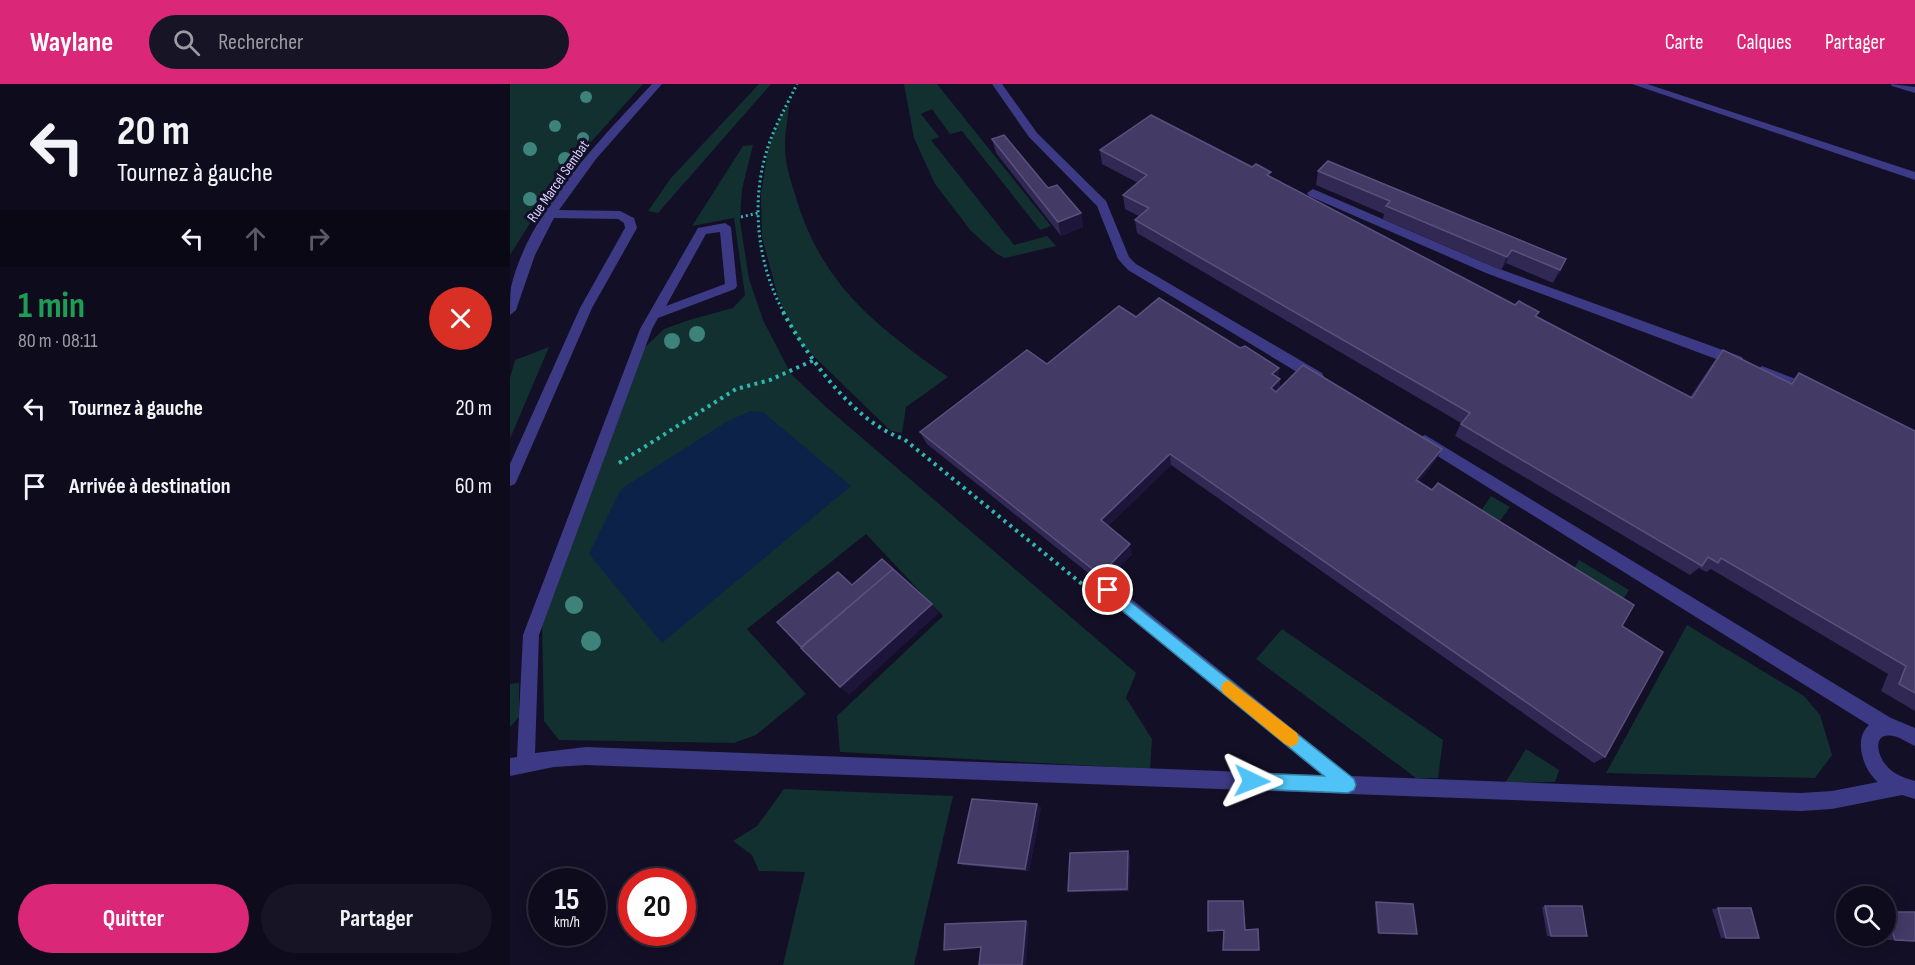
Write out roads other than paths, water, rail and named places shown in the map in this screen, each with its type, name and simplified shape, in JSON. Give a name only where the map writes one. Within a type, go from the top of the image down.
[{"type":"street","name":"Rue Marcel Sembat","points":[[510,310],[528,256],[551,214],[594,154],[657,84]]},
{"type":"street","points":[[1636,84],[1915,176]]},
{"type":"street","points":[[1896,84],[1915,90]]},
{"type":"street","points":[[1002,85],[1033,135],[1102,204],[1124,259],[1132,267],[1330,385]]},
{"type":"street","points":[[1313,193],[1490,270],[1790,381],[1821,395]]},
{"type":"street","points":[[510,480],[589,301],[632,228],[630,221],[620,215],[551,214]]},
{"type":"street","points":[[654,315],[731,286],[725,227],[702,231],[654,315],[646,329],[531,635],[518,765],[586,756],[1801,802],[1832,800],[1908,788]]},
{"type":"street","points":[[1411,433],[1887,726],[1905,730],[1915,737]]},
{"type":"street","points":[[1108,590],[1348,785]]},
{"type":"street","points":[[1887,726],[1876,729],[1869,736],[1868,754],[1881,773],[1908,788]]},
{"type":"water","points":[[751,411],[763,412],[851,486],[662,643],[589,554],[621,489],[728,421]]}]
